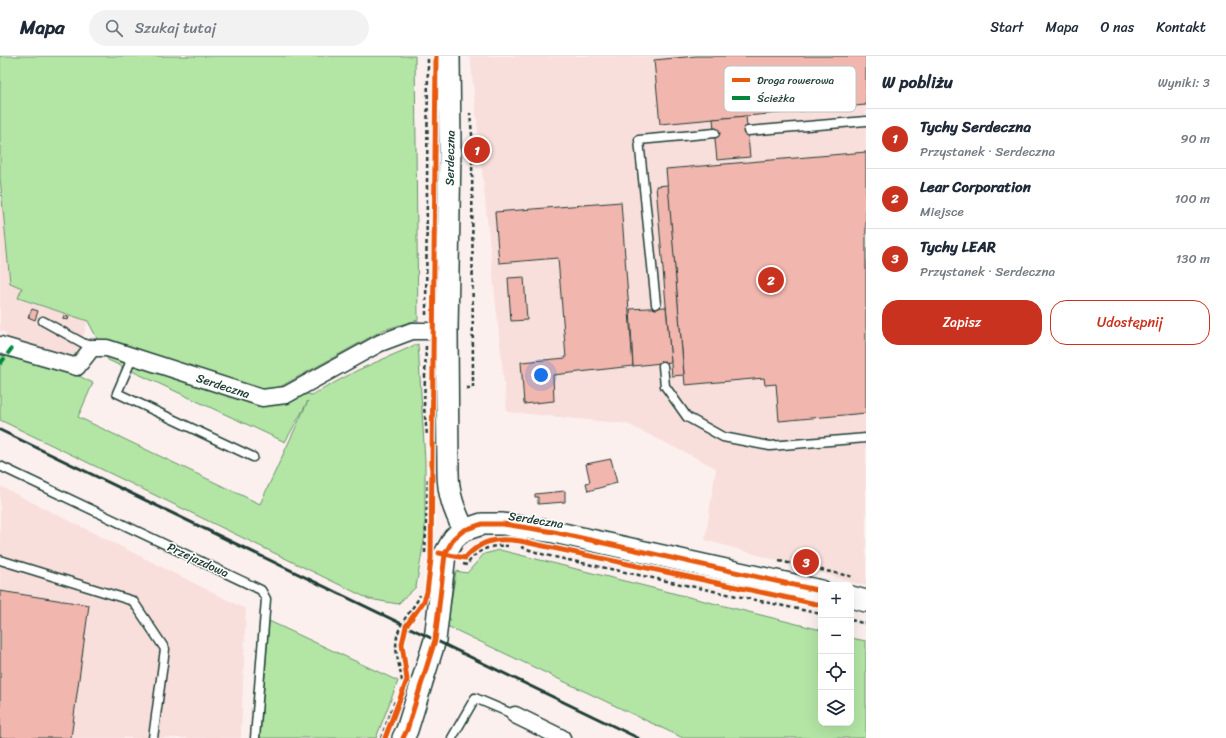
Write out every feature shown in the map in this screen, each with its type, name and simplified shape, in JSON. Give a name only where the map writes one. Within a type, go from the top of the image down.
[{"type":"street","name":"Serdeczna","points":[[449,56],[450,140],[447,331],[448,492],[454,511],[464,530]]},
{"type":"street","name":"Serdeczna","points":[[92,348],[107,348],[262,398],[286,396],[380,343],[412,331],[447,331]]},
{"type":"street","points":[[0,345],[77,367],[92,348]]},
{"type":"street","name":"Serdeczna","points":[[403,738],[407,730],[435,640],[438,558],[454,538],[464,530],[482,524],[503,524],[554,532],[818,590]]},
{"type":"street","points":[[854,598],[866,601]]},
{"type":"street","points":[[515,715],[562,738]]},
{"type":"lane","points":[[748,131],[866,121]]},
{"type":"lane","points":[[656,304],[639,140],[715,133]]},
{"type":"lane","points":[[43,321],[92,348]]},
{"type":"lane","points":[[133,356],[117,393],[253,457]]},
{"type":"lane","points":[[663,366],[665,386],[687,417],[723,437],[770,446],[866,438]]},
{"type":"lane","name":"Przejazdowa","points":[[0,466],[261,590],[266,599],[255,738]]},
{"type":"lane","points":[[0,560],[133,601],[165,649],[153,738]]},
{"type":"lane","points":[[452,738],[475,698],[515,715]]},
{"type":"path","points":[[428,56],[424,407],[430,438]]},
{"type":"path","points":[[430,438],[433,430]]},
{"type":"path","points":[[433,469],[433,524]]},
{"type":"path","points":[[428,475],[438,558]]},
{"type":"path","points":[[432,538],[431,552],[438,558],[467,565],[476,553],[485,548],[501,545],[513,546]]},
{"type":"path","points":[[438,558],[465,558],[474,548],[485,542],[508,540]]},
{"type":"path","points":[[520,544],[528,543]]},
{"type":"path","points":[[520,544],[545,555],[818,613]]},
{"type":"path","points":[[402,688],[402,680],[396,659],[398,635],[402,624],[420,597],[421,592]]},
{"type":"path","points":[[402,688],[407,680],[402,644],[406,626],[426,596]]},
{"type":"path","points":[[854,621],[866,624]]},
{"type":"path","points":[[381,738],[399,695]]},
{"type":"path","points":[[385,738],[399,695]]},
{"type":"shaded area","points":[[470,56],[866,56],[866,586],[705,540],[716,468],[627,424],[507,412]]},
{"type":"shaded area","points":[[0,178],[10,283],[22,288],[18,299],[88,321],[76,361],[5,339],[7,333],[0,331]]},
{"type":"shaded area","points":[[0,486],[246,609],[241,738],[0,738]]},
{"type":"green space","points":[[0,56],[415,56],[418,320],[383,330],[278,388],[312,395],[358,370],[418,344],[425,461],[425,535],[416,587],[398,604],[369,599],[0,420],[0,352],[77,375],[93,383],[78,417],[260,504],[308,401],[285,442],[108,360],[88,321],[18,298],[22,288],[10,283],[0,178]]},
{"type":"green space","points":[[500,550],[818,629],[818,726],[854,726],[854,639],[866,641],[866,738],[683,738],[447,626],[456,571],[467,573],[484,554]]},
{"type":"green space","points":[[269,621],[398,681],[376,738],[260,738]]},
{"type":"building","points":[[696,56],[866,56],[866,105],[856,106],[856,66],[724,66],[724,112],[790,112],[660,124],[654,60]]},
{"type":"building","points":[[746,116],[750,157],[717,160],[713,119]]},
{"type":"building","points":[[866,152],[866,413],[779,421],[776,384],[765,385],[764,378],[685,385],[666,169]]},
{"type":"building","points":[[668,185],[684,375],[672,376],[656,186]]},
{"type":"building","points":[[621,202],[633,366],[553,375],[554,401],[524,404],[521,362],[566,358],[558,258],[499,263],[495,212]]},
{"type":"building","points":[[524,277],[527,320],[511,321],[508,278]]},
{"type":"building","points":[[666,307],[671,362],[633,366],[630,309]]},
{"type":"building","points":[[32,309],[38,311],[35,320],[28,317]]},
{"type":"building","points":[[64,315],[69,317],[68,320],[63,319]]},
{"type":"building","points":[[611,459],[617,483],[588,491],[586,483],[590,482],[586,464]]},
{"type":"building","points":[[565,491],[565,502],[538,504],[538,497],[535,497],[535,494]]},
{"type":"building","points":[[0,591],[89,605],[71,738],[0,738]]},
{"type":"railway","points":[[0,430],[638,738]]},
{"type":"marked path","points":[[0,364],[12,348]]},
{"type":"cycle path","points":[[385,738],[407,680],[402,644],[406,626],[424,601],[427,592],[431,559],[436,56]]},
{"type":"cycle path","points":[[403,738],[407,730],[435,640],[445,554],[454,538],[464,530],[482,524],[503,524],[554,532],[818,590]]},
{"type":"cycle path","points":[[439,553],[465,558],[477,547],[490,541],[520,541],[818,604]]},
{"type":"place","name":"Tychy Serdeczna","points":[[477,150]]},
{"type":"place","name":"Lear Corporation","points":[[771,280]]},
{"type":"place","name":"Tychy LEAR","points":[[806,562]]}]
